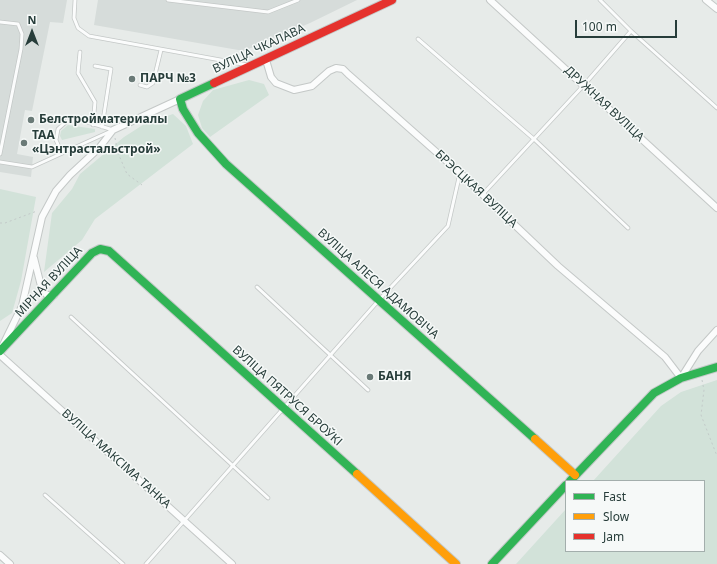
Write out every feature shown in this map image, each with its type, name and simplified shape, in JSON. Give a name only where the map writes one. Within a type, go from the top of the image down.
[{"type":"street","name":"ВУЛІЦА ЧКАЛАВА","points":[[113,130],[392,0]]},
{"type":"street","name":"ДРУЖНАЯ ВУЛІЦА","points":[[490,0],[717,208]]},
{"type":"street","points":[[706,0],[717,9]]},
{"type":"street","name":"БРЭСЦКАЯ ВУЛІЦА","points":[[266,60],[272,77],[276,83],[294,90],[312,86],[329,71],[336,68],[343,70],[460,173],[558,266],[665,357],[681,378]]},
{"type":"street","name":"ВУЛІЦА АЛЕСЯ АДАМОВІЧА","points":[[180,99],[188,117],[198,133],[226,164],[379,300],[572,478]]},
{"type":"street","points":[[0,351],[22,306],[33,255],[46,208],[62,183],[99,148],[113,130]]},
{"type":"street","name":"МІРНАЯ ВУЛІЦА","points":[[0,351],[54,296],[92,253],[100,249]]},
{"type":"street","name":"ВУЛІЦА ПЯТРУСЯ БРОЎКІ","points":[[100,249],[109,251],[456,564]]},
{"type":"street","points":[[33,255],[42,290],[47,295],[54,296]]},
{"type":"street","points":[[681,378],[698,351],[717,330]]},
{"type":"street","name":"ВУЛІЦА МАКСІМА ТАНКА","points":[[0,355],[232,564]]},
{"type":"street","points":[[572,478],[654,393],[681,378],[700,371],[717,368]]},
{"type":"street","points":[[492,564],[565,486]]},
{"type":"street","points":[[0,555],[10,564]]},
{"type":"lane","points":[[75,0],[74,18],[78,28],[89,36],[251,66]]},
{"type":"lane","points":[[168,0],[268,12],[298,0]]},
{"type":"lane","points":[[600,0],[631,31],[717,108]]},
{"type":"lane","points":[[0,22],[18,24],[22,34],[21,49],[0,154]]},
{"type":"lane","points":[[482,195],[535,140],[631,31]]},
{"type":"lane","points":[[418,39],[535,140],[628,228]]},
{"type":"lane","points":[[140,86],[148,86],[153,83],[161,50]]},
{"type":"lane","points":[[80,52],[78,73],[95,102],[93,125]]},
{"type":"lane","points":[[95,66],[111,69],[102,127]]},
{"type":"lane","points":[[66,152],[60,149],[56,140],[58,129],[63,124],[72,120],[80,120],[113,130]]},
{"type":"lane","points":[[0,162],[32,167],[113,130]]},
{"type":"lane","points":[[146,564],[379,300],[448,226],[460,173]]},
{"type":"lane","points":[[257,287],[368,390]]},
{"type":"lane","points":[[71,317],[268,498]]},
{"type":"lane","points":[[45,495],[124,564]]},
{"type":"path","points":[[113,130],[118,153],[127,174],[142,185]]},
{"type":"path","points":[[0,223],[5,223],[46,208]]},
{"type":"path","points":[[700,371],[704,390],[701,415],[717,456]]},
{"type":"shaded area","points":[[0,0],[67,0],[63,23],[50,22],[32,111],[25,110],[17,154],[33,157],[31,177],[0,172]]},
{"type":"shaded area","points":[[98,0],[357,0],[310,23],[244,51],[94,25]]},
{"type":"shaded area","points":[[249,80],[264,84],[269,95],[210,137],[202,128],[198,115],[203,101],[213,90]]},
{"type":"shaded area","points":[[173,114],[186,126],[193,144],[95,219],[82,240],[44,272],[52,213],[72,189],[80,174],[124,137],[146,123]]},
{"type":"shaded area","points":[[68,125],[95,129],[95,132],[62,140],[60,136],[61,131]]},
{"type":"shaded area","points":[[0,189],[36,197],[21,281],[12,313],[0,321]]},
{"type":"shaded area","points":[[717,380],[717,564],[516,564],[565,510],[565,552],[705,552],[705,480],[594,480],[661,406],[681,392]]},
{"type":"traffic: fast","points":[[214,83],[180,99],[183,109],[198,133],[226,164],[535,439]]},
{"type":"traffic: fast","points":[[0,351],[92,253],[100,249],[109,251],[357,474]]},
{"type":"traffic: fast","points":[[571,480],[654,393],[681,378],[717,367]]},
{"type":"traffic: fast","points":[[492,564],[565,486]]},
{"type":"traffic: slow","points":[[535,439],[575,475]]},
{"type":"traffic: slow","points":[[357,474],[456,564]]},
{"type":"traffic: jam","points":[[214,83],[392,0]]},
{"type":"place","name":"ПАРЧ №3","points":[[132,79]]},
{"type":"place","name":"Белстройматериалы","points":[[31,120]]},
{"type":"place","name":"ТАА «Цэнтрастальстрой»","points":[[24,143]]},
{"type":"place","name":"БАНЯ","points":[[370,377]]}]
